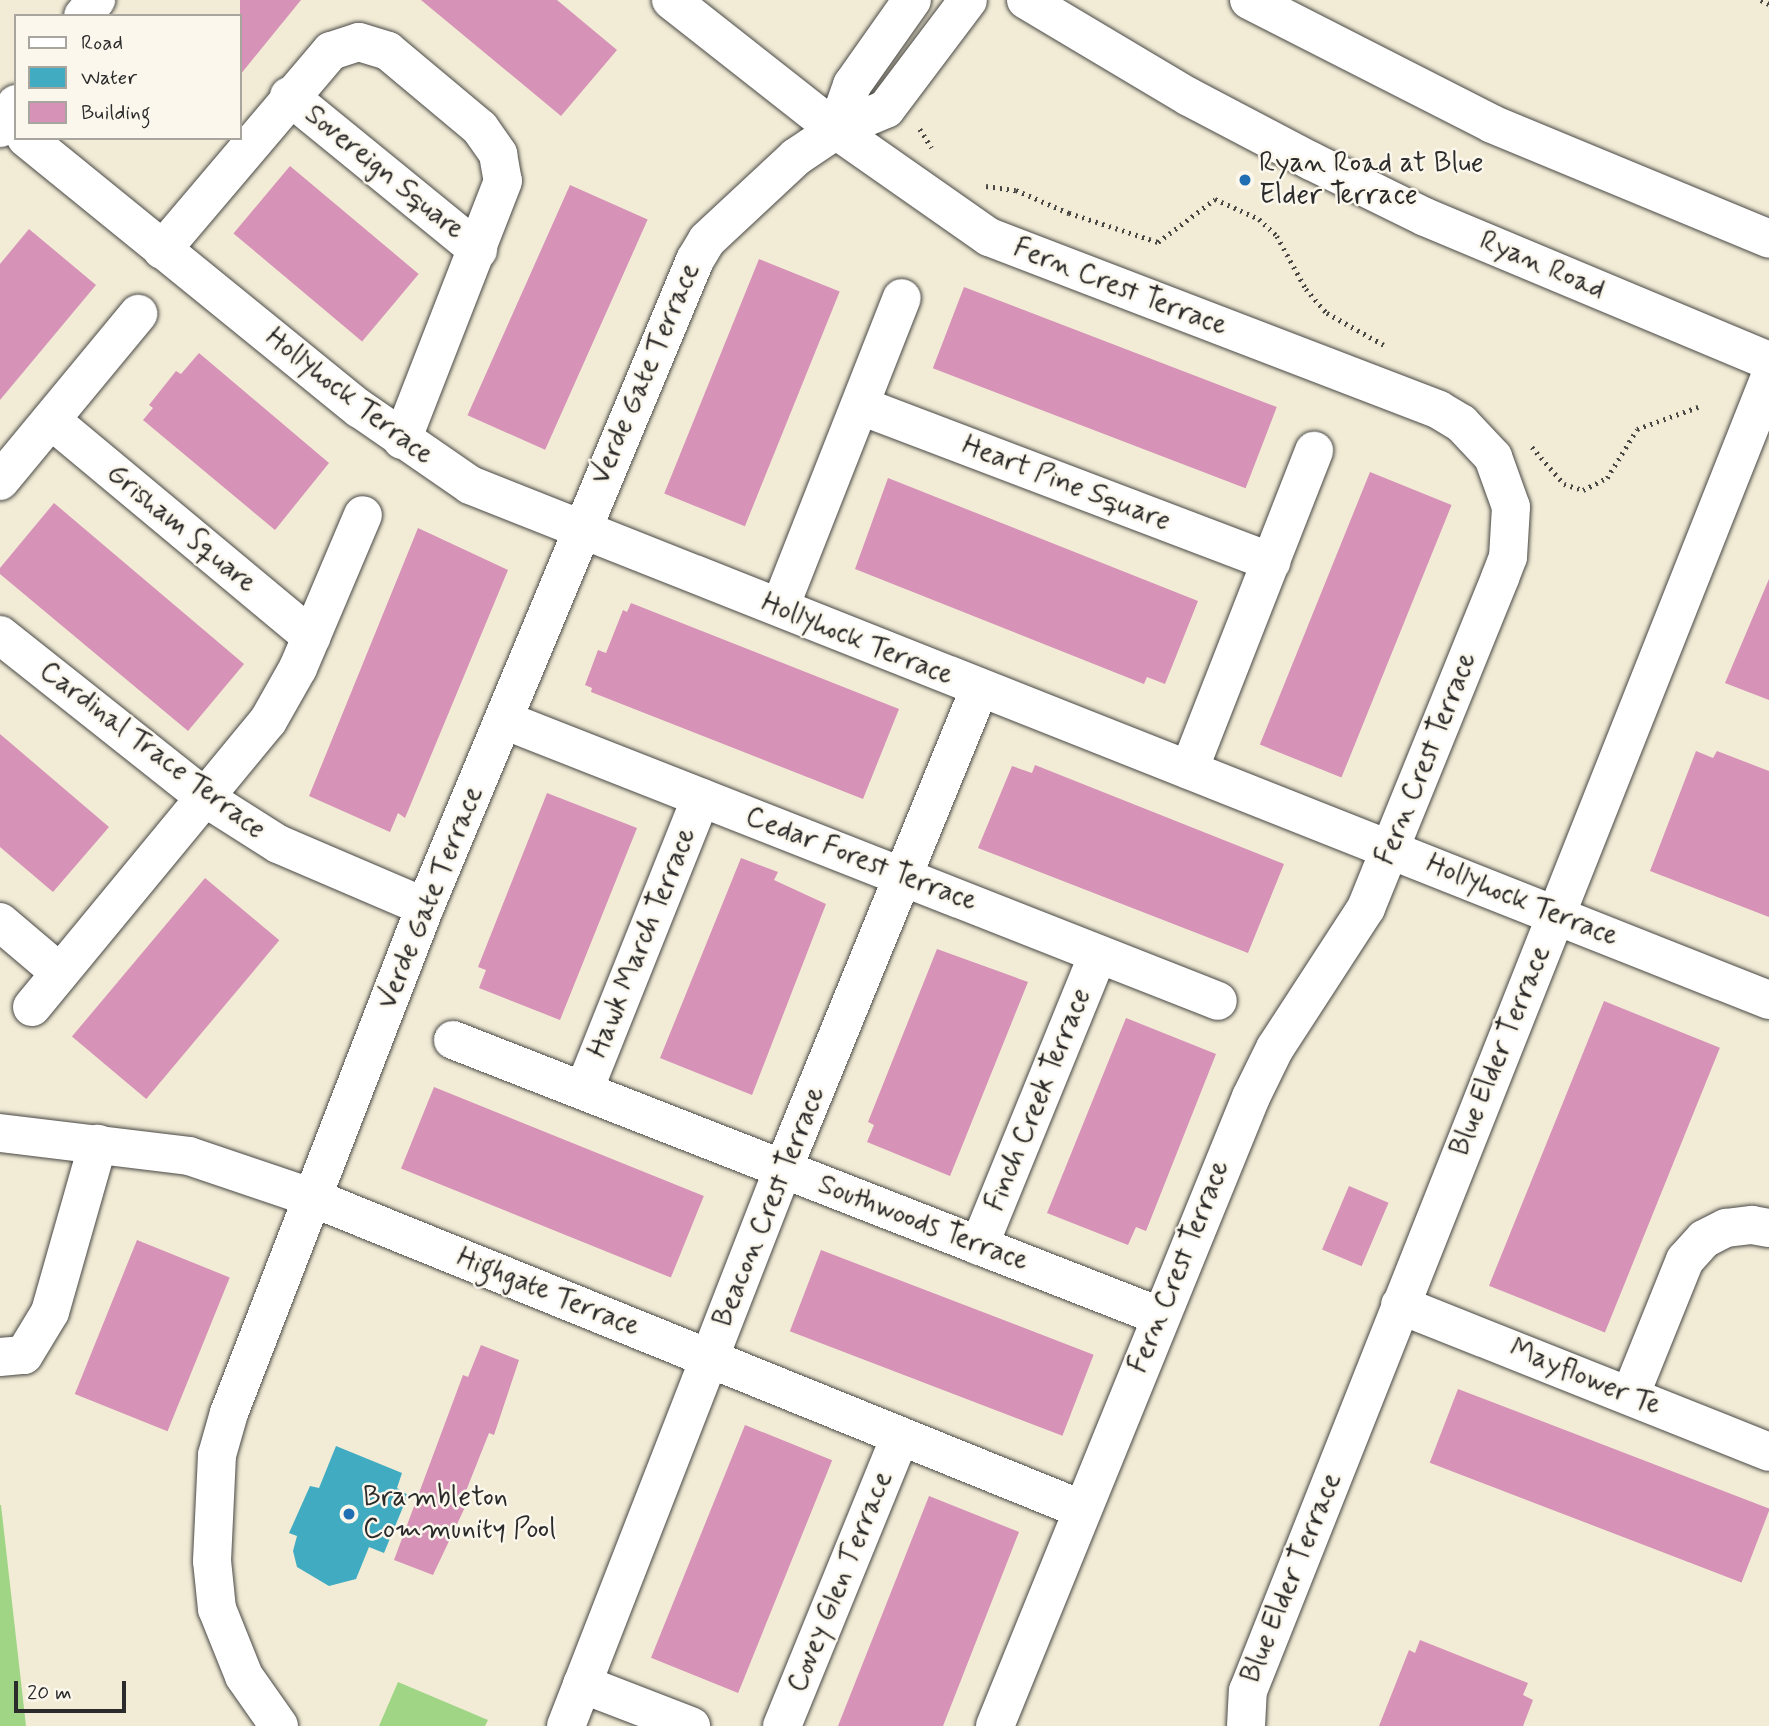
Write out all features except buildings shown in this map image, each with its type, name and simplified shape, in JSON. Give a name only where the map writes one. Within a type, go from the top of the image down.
[{"type":"street","points":[[85,14],[96,0]]},
{"type":"street","name":"Fern Crest Terrace","points":[[671,0],[836,130],[989,237],[1439,410],[1461,423],[1493,457],[1511,507],[1508,557],[1391,848],[1360,919],[1275,1048],[1257,1085],[1159,1316],[995,1726]]},
{"type":"street","points":[[836,130],[852,85],[912,0]]},
{"type":"street","name":"Verde Gate Terrace","points":[[279,1726],[244,1676],[217,1609],[213,1508],[217,1455],[229,1413],[425,907],[504,720],[579,530],[707,240],[757,190],[836,130],[886,110],[968,0]]},
{"type":"street","name":"Ryan Road","points":[[1026,0],[1189,97],[1425,217],[1769,361]]},
{"type":"street","points":[[1249,0],[1492,124],[1769,239]]},
{"type":"street","name":"Sovereign Square","points":[[162,250],[289,96],[331,51],[359,42],[388,51],[480,128],[498,154],[503,180],[499,198],[402,440]]},
{"type":"street","name":"Sovereign Square","points":[[289,96],[478,250]]},
{"type":"street","name":"Hollyhock Terrace","points":[[31,140],[162,250],[402,440],[470,485],[780,607],[979,690],[1391,848],[1769,1000]]},
{"type":"street","points":[[780,607],[902,298]]},
{"type":"street","points":[[0,481],[138,314]]},
{"type":"street","name":"Blue Elder Terrace","points":[[1246,1726],[1248,1691],[1769,379]]},
{"type":"street","name":"Heart Pine Square","points":[[861,406],[1271,562]]},
{"type":"street","name":"Grisham Square","points":[[51,420],[311,637]]},
{"type":"street","points":[[1189,770],[1314,451]]},
{"type":"street","points":[[32,1007],[207,799],[285,696],[363,515]]},
{"type":"street","name":"Cardinal Trace Terrace","points":[[0,635],[207,799],[278,844],[425,907]]},
{"type":"street","name":"Beacon Crest Terrace","points":[[566,1726],[783,1169],[979,690]]},
{"type":"street","name":"Cedar Forest Terrace","points":[[504,720],[1217,1001]]},
{"type":"street","name":"Hawk March Terrace","points":[[584,1090],[701,797]]},
{"type":"street","points":[[0,922],[59,972]]},
{"type":"street","name":"Finch Creek Terrace","points":[[979,1246],[1098,954]]},
{"type":"street","name":"Southwoods Terrace","points":[[453,1040],[1159,1316]]},
{"type":"street","name":"Highgate Terrace","points":[[0,1133],[189,1156],[313,1198],[1082,1509]]},
{"type":"street","points":[[0,1357],[24,1355],[50,1312],[98,1144]]},
{"type":"street","points":[[1630,1396],[1685,1260],[1704,1239],[1726,1228],[1752,1225],[1769,1228]]},
{"type":"street","name":"Mayflower Te","points":[[1400,1305],[1769,1452]]},
{"type":"street","name":"Covey Glen Terrace","points":[[782,1726],[900,1437]]},
{"type":"street","points":[[582,1684],[691,1726]]},
{"type":"path","points":[[1761,0],[1769,4]]},
{"type":"path","points":[[912,130],[922,129],[936,154]]},
{"type":"path","points":[[977,184],[1016,190],[1041,203],[1158,242],[1215,199],[1259,219],[1277,236],[1306,289],[1327,313],[1392,349]]},
{"type":"path","points":[[1530,443],[1564,484],[1583,490],[1607,478],[1637,429],[1698,407]]},
{"type":"green space","points":[[1,1505],[26,1726],[0,1726]]},
{"type":"green space","points":[[398,1682],[488,1720],[485,1726],[379,1726]]},
{"type":"water","name":"Brambleton Community Pool","points":[[336,1446],[402,1473],[397,1488],[408,1495],[384,1553],[369,1547],[356,1579],[329,1586],[297,1567],[293,1551],[297,1536],[289,1533],[310,1486],[319,1488]]},
{"type":"place","name":"Ryan Road at Blue Elder Terrace","points":[[1245,180]]},
{"type":"place","name":"Brambleton Community Pool","points":[[349,1514]]}]
